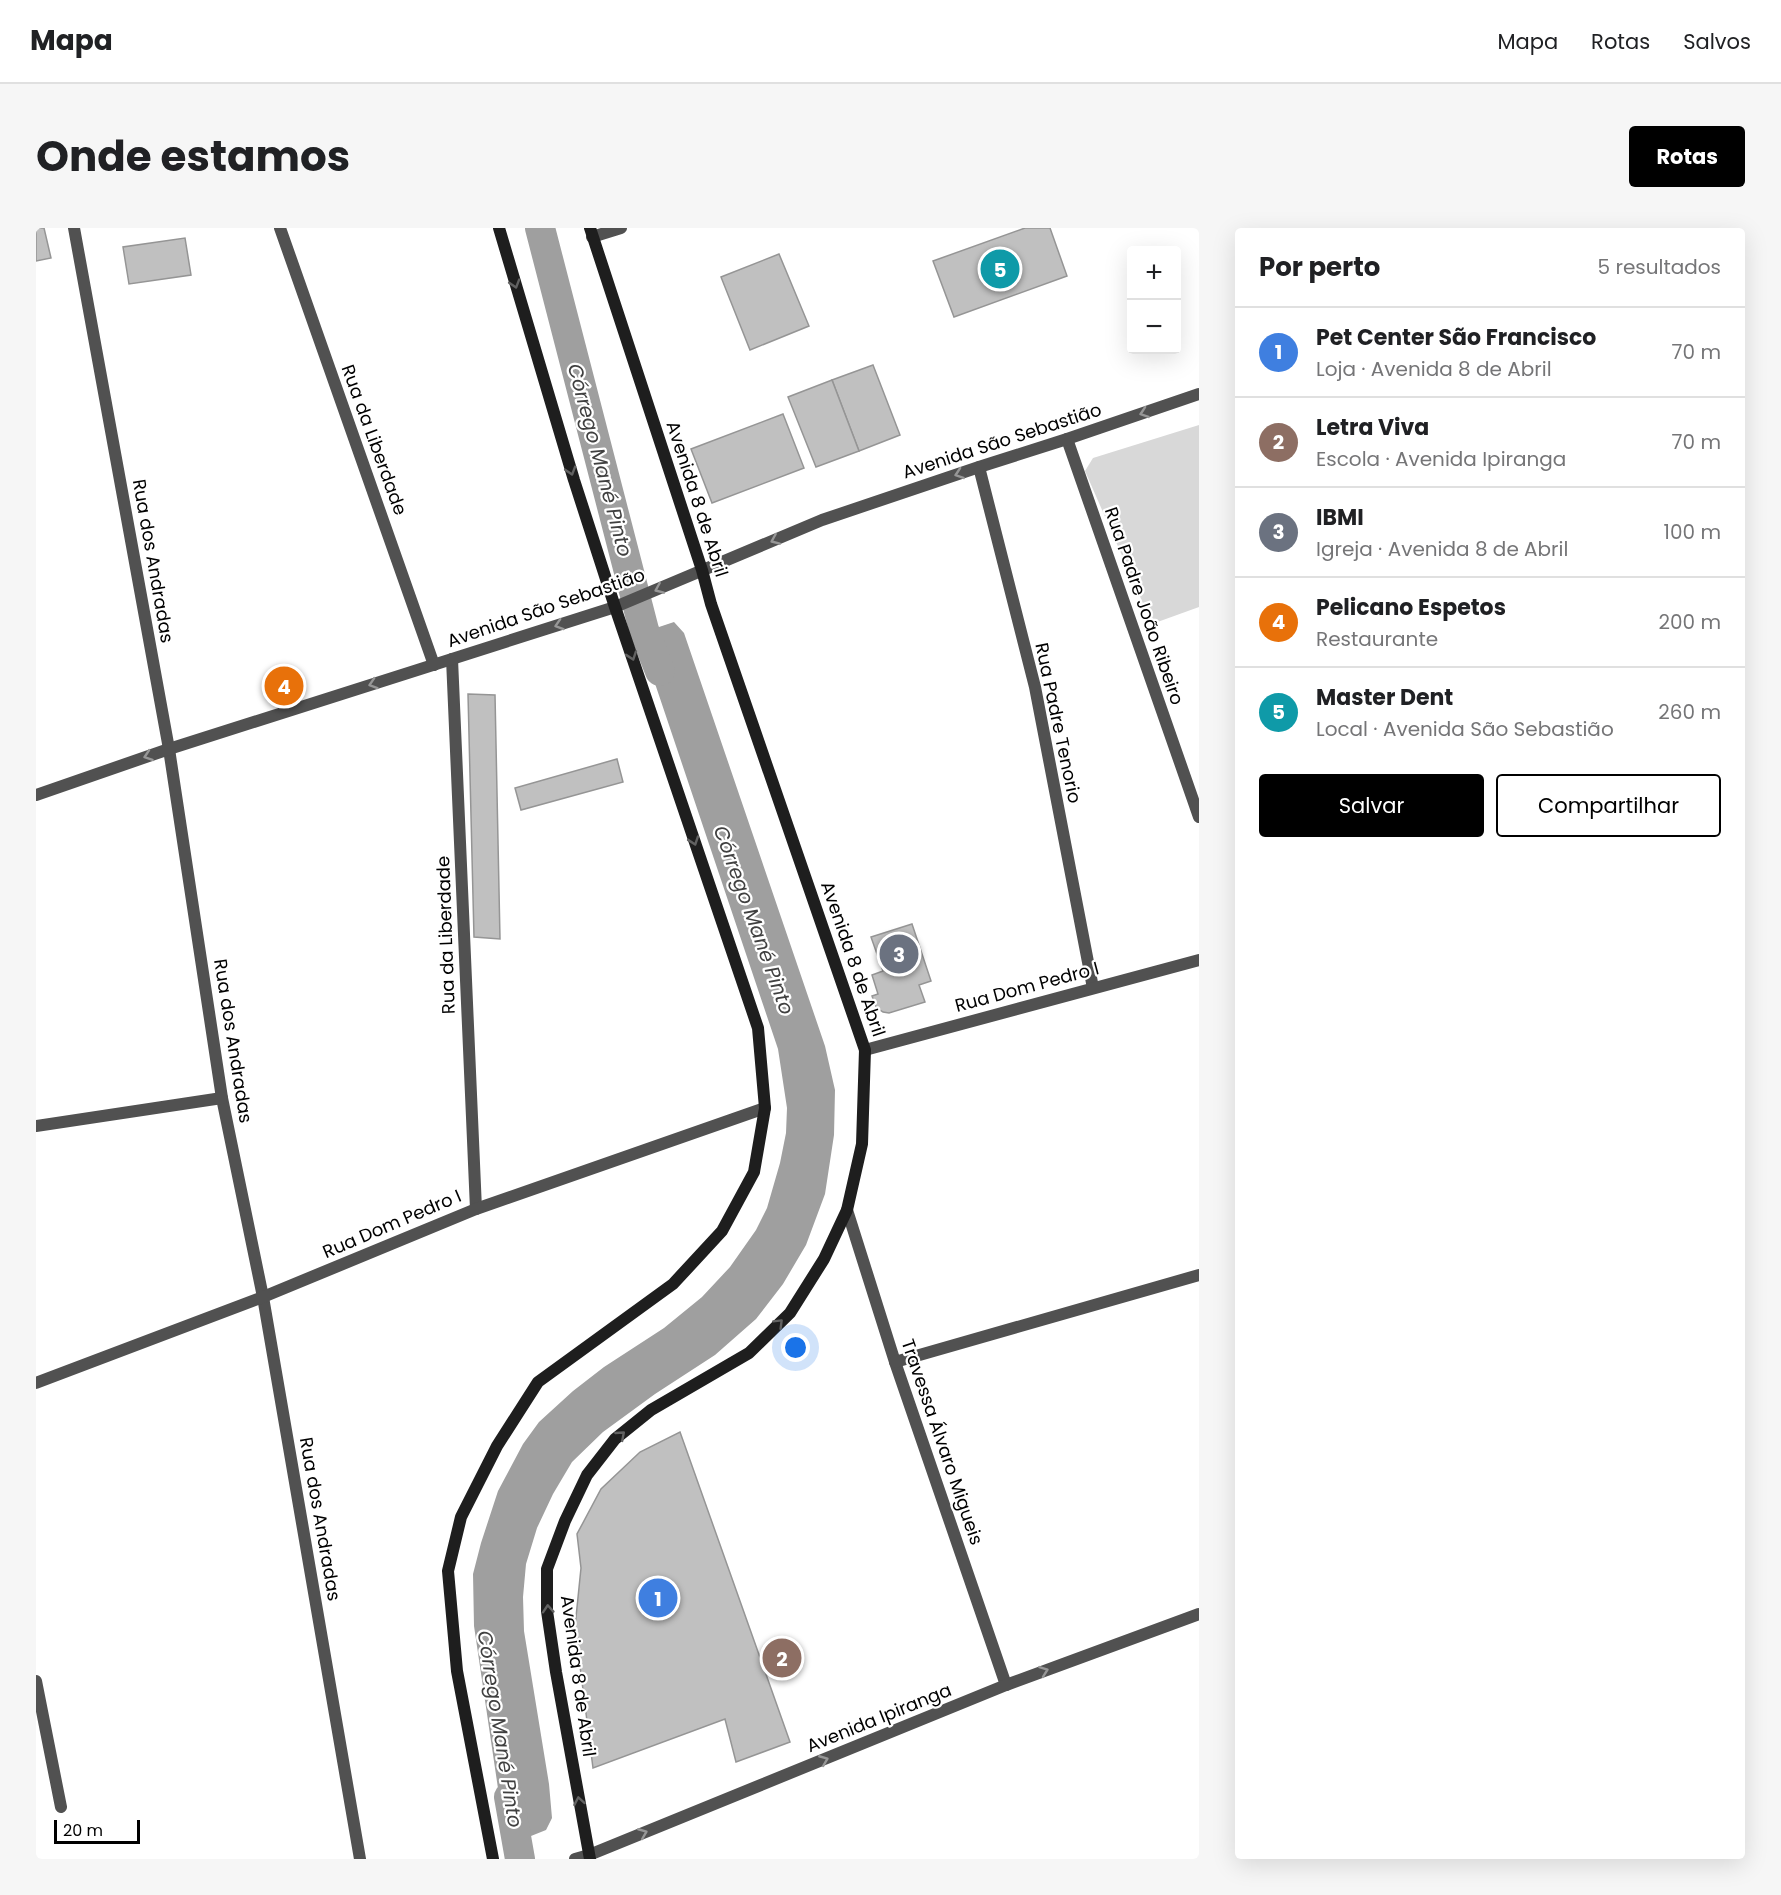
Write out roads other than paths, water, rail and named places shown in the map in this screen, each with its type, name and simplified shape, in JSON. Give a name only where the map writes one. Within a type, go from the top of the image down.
[{"type":"main road","points":[[493,1859],[456,1660],[448,1571],[461,1517],[497,1446],[538,1382],[673,1284],[722,1231],[754,1172],[765,1108],[758,1028],[621,605],[574,480],[499,228]]},
{"type":"main road","name":"Avenida 8 de Abril","points":[[583,1858],[547,1611],[547,1569],[565,1521],[587,1475],[615,1439],[651,1410],[749,1353],[790,1313],[824,1259],[847,1210],[862,1144],[865,1050],[711,604],[697,573],[591,233]]},
{"type":"street","name":"Rua dos Andradas","points":[[74,228],[169,749],[222,1098],[263,1297],[360,1859]]},
{"type":"street","name":"Rua da Liberdade","points":[[280,228],[434,664]]},
{"type":"street","points":[[591,233],[621,228]]},
{"type":"street","name":"Avenida São Sebastião","points":[[36,795],[169,749],[621,605],[822,520],[1199,394]]},
{"type":"street","name":"Rua Padre João Ribeiro","points":[[1068,439],[1199,818]]},
{"type":"street","name":"Rua Padre Tenorio","points":[[979,467],[1035,687],[1093,988]]},
{"type":"street","name":"Rua da Liberdade","points":[[453,659],[476,1209]]},
{"type":"street","name":"Rua Dom Pedro I","points":[[865,1050],[1199,960]]},
{"type":"street","points":[[36,1126],[222,1098]]},
{"type":"street","name":"Rua Dom Pedro I","points":[[36,1383],[263,1297],[476,1209],[765,1108]]},
{"type":"street","name":"Travessa Álvaro Migueis","points":[[847,1210],[895,1362],[1006,1685]]},
{"type":"street","points":[[895,1362],[1199,1275]]},
{"type":"street","name":"Avenida Ipiranga","points":[[583,1858],[1006,1685],[1199,1614]]},
{"type":"street","points":[[36,1681],[61,1807]]},
{"type":"water","points":[[674,622],[684,633],[825,1046],[835,1090],[834,1135],[825,1194],[806,1245],[783,1284],[756,1319],[715,1355],[655,1394],[603,1432],[572,1462],[537,1528],[526,1564],[523,1597],[524,1631],[549,1784],[552,1818],[546,1830],[521,1840],[510,1838],[504,1829],[474,1626],[473,1574],[498,1491],[523,1444],[539,1422],[604,1367],[664,1328],[702,1297],[730,1267],[756,1230],[767,1208],[786,1133],[787,1108],[778,1049],[639,636],[641,633]]},
{"type":"waterway","name":"Córrego Mané Pinto","points":[[540,228],[644,630],[660,671]]},
{"type":"waterway","name":"Córrego Mané Pinto","points":[[509,1797],[520,1859]]},
{"type":"place","name":"Master Dent","points":[[1000,269]]},
{"type":"place","name":"Pelicano Espetos","points":[[284,686]]},
{"type":"place","name":"IBMI","points":[[899,954]]},
{"type":"place","name":"Pet Center São Francisco","points":[[658,1598]]},
{"type":"place","name":"Letra Viva","points":[[782,1658]]}]
